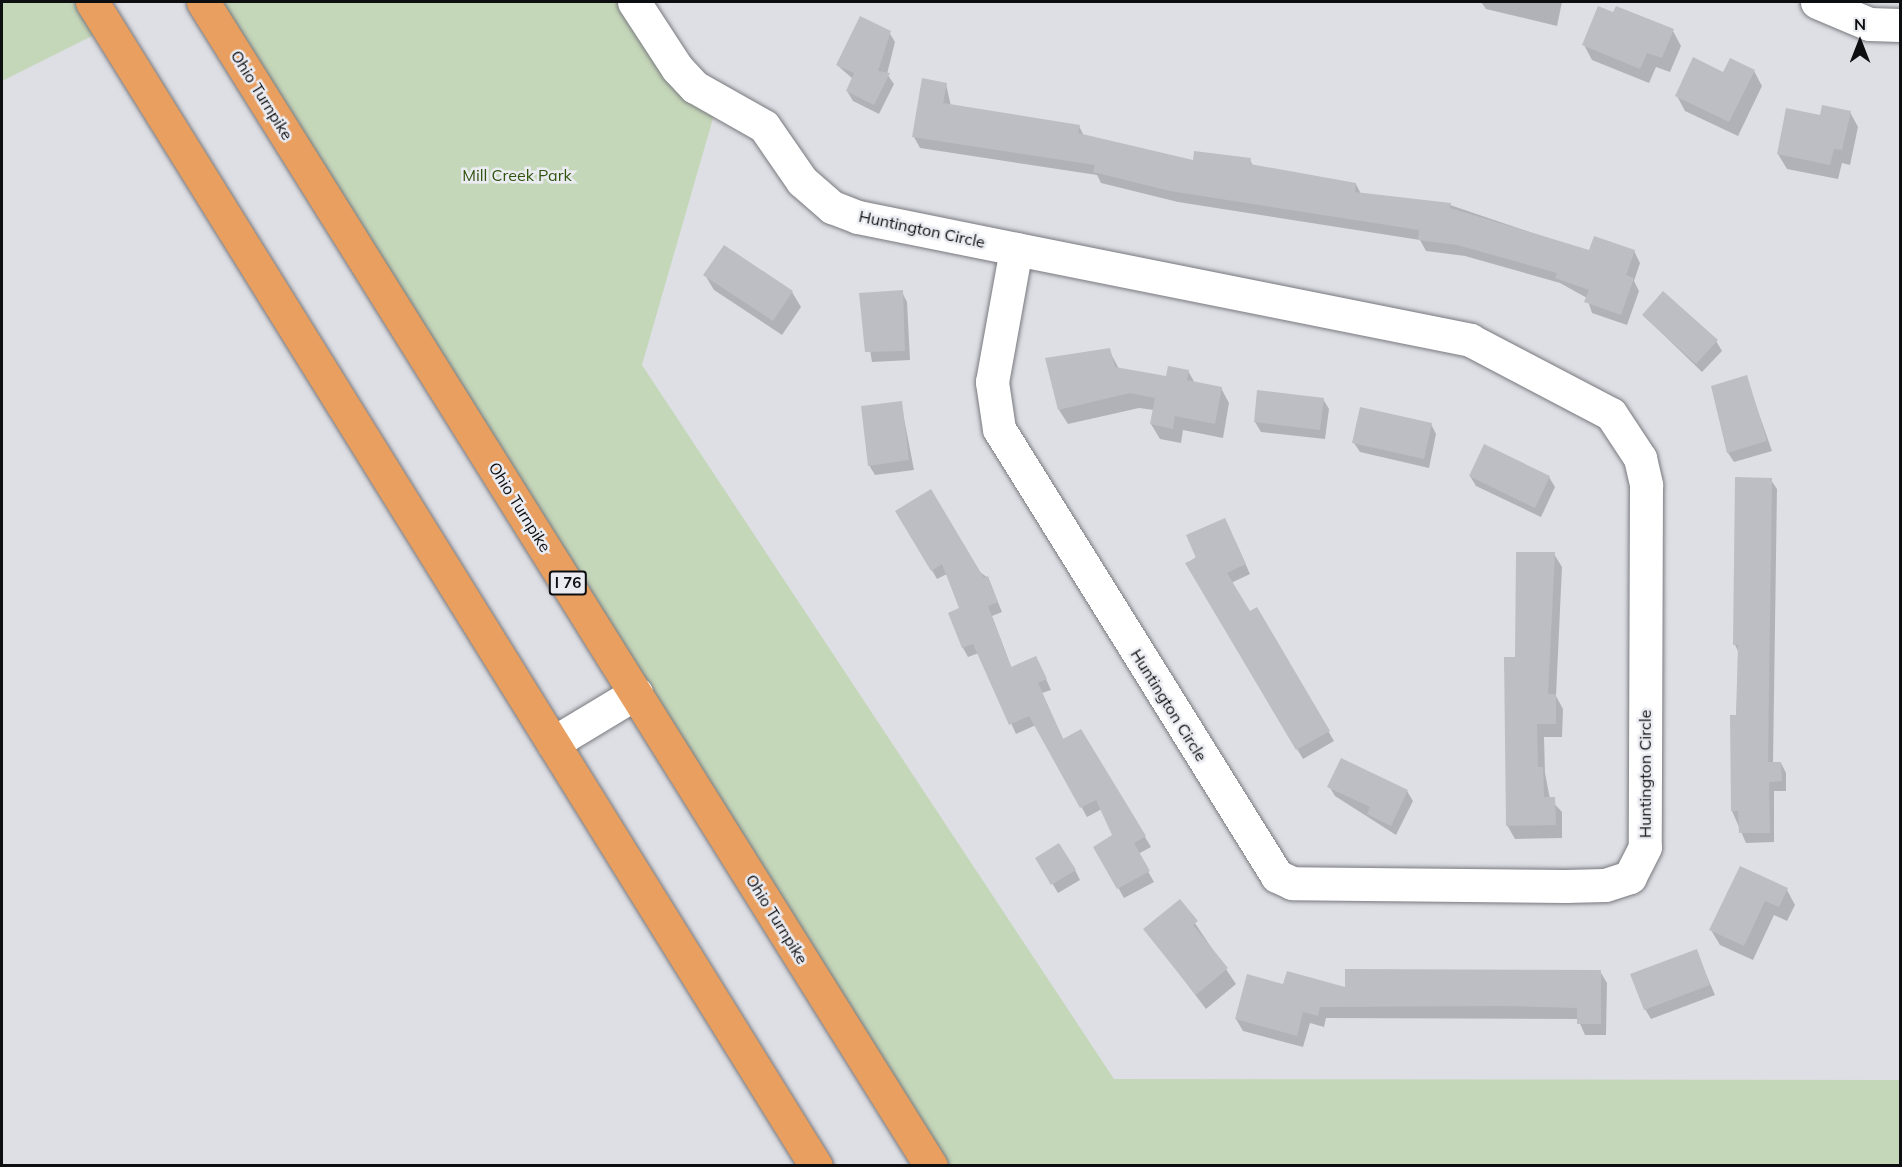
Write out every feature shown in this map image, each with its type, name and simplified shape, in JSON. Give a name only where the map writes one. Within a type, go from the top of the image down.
[{"type":"highway","points":[[92,2],[816,1166]]},
{"type":"highway","name":"Ohio Turnpike","points":[[204,2],[931,1166]]},
{"type":"street","name":"Huntington Circle","points":[[634,2],[677,68],[695,87],[764,126],[802,181],[832,207],[858,217],[1470,340],[1611,414],[1640,458],[1646,484],[1645,847],[1630,877],[1617,884],[1565,886],[1292,883],[1277,876],[999,429],[993,382],[1016,249]]},
{"type":"street","points":[[1817,2],[1861,22],[1900,25]]},
{"type":"street","points":[[553,744],[636,693]]},
{"type":"green space","points":[[2,2],[92,2],[108,28],[2,81]]},
{"type":"green space","name":"Mill Creek Park","points":[[204,2],[634,2],[718,101],[642,365],[1114,1079],[1900,1080],[1900,1165],[931,1165]]},
{"type":"building","points":[[1598,6],[1613,12],[1616,6],[1674,29],[1662,58],[1647,53],[1640,69],[1582,45]]},
{"type":"building","points":[[860,16],[891,31],[878,71],[890,73],[874,105],[846,91],[854,73],[836,65]]},
{"type":"building","points":[[1693,57],[1723,72],[1730,58],[1755,70],[1729,122],[1675,96]]},
{"type":"building","points":[[922,78],[947,83],[943,103],[1080,125],[1078,133],[1193,160],[1194,151],[1251,158],[1250,164],[1356,183],[1355,192],[1451,203],[1450,208],[1589,250],[1594,236],[1635,250],[1626,275],[1634,278],[1621,315],[1584,302],[1589,290],[1555,278],[1557,273],[1457,245],[1418,240],[1419,230],[1170,191],[1093,172],[1095,165],[912,137]]},
{"type":"building","points":[[1822,105],[1851,111],[1842,150],[1834,149],[1830,165],[1777,154],[1786,108],[1820,115]]},
{"type":"building","points":[[724,245],[793,291],[773,321],[703,275]]},
{"type":"building","points":[[903,290],[905,351],[865,352],[859,293]]},
{"type":"building","points":[[1663,291],[1718,340],[1696,364],[1642,315]]},
{"type":"building","points":[[1110,348],[1115,367],[1166,376],[1168,366],[1189,370],[1187,380],[1222,387],[1215,424],[1175,416],[1173,429],[1150,424],[1155,398],[1130,393],[1058,410],[1045,358]]},
{"type":"building","points":[[1747,375],[1767,441],[1727,453],[1711,386]]},
{"type":"building","points":[[1257,390],[1324,398],[1320,430],[1254,422]]},
{"type":"building","points":[[902,401],[909,460],[868,466],[861,406]]},
{"type":"building","points":[[1360,407],[1432,423],[1424,459],[1352,443]]},
{"type":"building","points":[[1484,444],[1550,476],[1535,508],[1469,476]]},
{"type":"building","points":[[1735,477],[1772,478],[1768,762],[1781,762],[1782,781],[1769,782],[1770,833],[1739,833],[1738,811],[1731,811],[1730,715],[1736,715],[1738,645],[1733,645]]},
{"type":"building","points":[[931,489],[984,578],[988,576],[998,602],[988,606],[1011,667],[1036,656],[1047,679],[1038,683],[1063,739],[1081,729],[1146,836],[1134,843],[1150,871],[1117,889],[1093,847],[1112,835],[1096,800],[1080,808],[1029,716],[1009,725],[973,644],[962,648],[948,613],[959,608],[942,564],[931,571],[895,511]]},
{"type":"building","points":[[1225,518],[1246,564],[1227,573],[1250,611],[1257,607],[1330,731],[1296,750],[1185,563],[1196,558],[1186,535]]},
{"type":"building","points":[[1516,552],[1555,552],[1548,694],[1556,694],[1556,724],[1537,724],[1538,767],[1543,767],[1544,797],[1555,797],[1556,825],[1506,826],[1504,657],[1515,657]]},
{"type":"building","points":[[1341,758],[1408,790],[1391,826],[1367,814],[1370,807],[1327,787]]},
{"type":"building","points":[[1059,843],[1076,870],[1051,885],[1035,858]]},
{"type":"building","points":[[1740,866],[1788,888],[1779,907],[1765,901],[1744,946],[1709,930]]},
{"type":"building","points":[[1180,899],[1198,921],[1193,925],[1228,968],[1196,995],[1143,929]]},
{"type":"building","points":[[1697,949],[1710,985],[1644,1010],[1630,974]]},
{"type":"building","points":[[1345,969],[1601,970],[1601,1024],[1577,1024],[1577,1008],[1506,1006],[1320,1007],[1318,1016],[1303,1012],[1297,1036],[1235,1019],[1247,974],[1283,984],[1287,971],[1345,987]]}]
